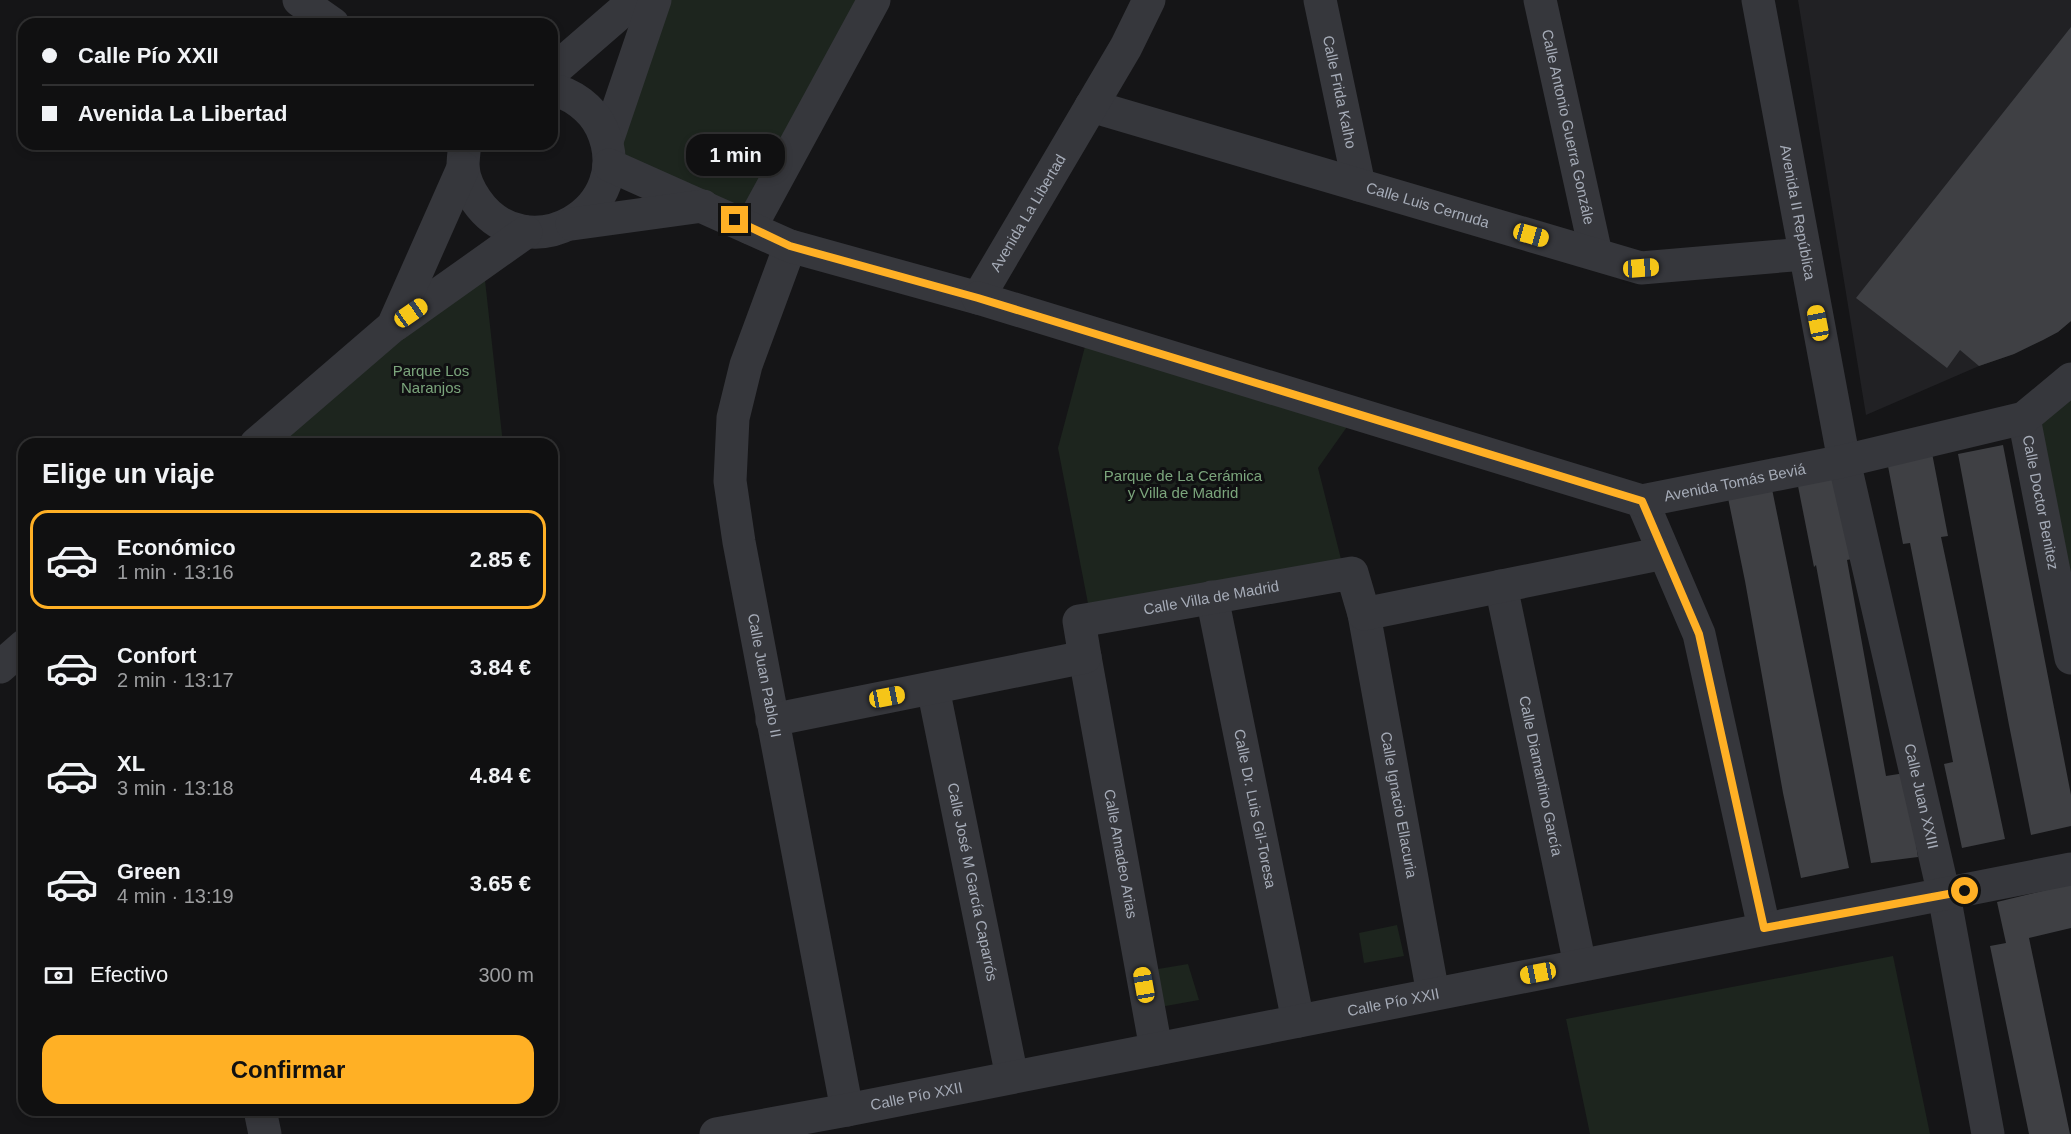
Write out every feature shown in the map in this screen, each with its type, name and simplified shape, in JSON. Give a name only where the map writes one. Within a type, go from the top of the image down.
[{"type":"street","points":[[299,0],[324,18]]},
{"type":"street","points":[[558,67],[635,0]]},
{"type":"street","points":[[572,224],[591,208],[603,188],[608,153],[655,0]]},
{"type":"street","points":[[750,228],[874,0]]},
{"type":"street","name":"Avenida La Libertad","points":[[978,298],[1126,48],[1149,0]]},
{"type":"street","name":"Calle Frida Kalho","points":[[1320,0],[1359,185]]},
{"type":"street","name":"Calle Antonio Guerra Gonzále","points":[[1540,0],[1596,254]]},
{"type":"street","name":"Avenida II República","points":[[1758,0],[1844,461]]},
{"type":"street","points":[[558,90],[580,102],[597,119],[608,153],[703,206],[790,246],[978,298]]},
{"type":"street","name":"Calle Luis Cernuda","points":[[1091,106],[1641,268],[1805,254]]},
{"type":"street","points":[[458,152],[470,190],[483,211],[503,225],[526,232],[550,232],[572,224],[703,206]]},
{"type":"street","points":[[393,326],[458,152]]},
{"type":"street","points":[[263,438],[393,326],[526,232]]},
{"type":"street","name":"Calle Juan Pablo II","points":[[790,246],[746,365],[733,418],[730,481],[738,542],[847,1110]]},
{"type":"street","name":"Avenida Tomás Beviá","points":[[978,298],[1642,501],[1844,461],[2024,418],[2071,379]]},
{"type":"street","name":"Calle Doctor Benitez","points":[[2024,418],[2071,658]]},
{"type":"street","name":"Calle Juan XXIII","points":[[1844,461],[1944,895],[1988,1134]]},
{"type":"street","points":[[1642,501],[1699,634],[1764,928]]},
{"type":"street","points":[[1364,614],[1664,553]]},
{"type":"street","name":"Calle Villa de Madrid","points":[[1085,657],[1079,621],[1352,573],[1364,614]]},
{"type":"street","name":"Calle Diamantino García","points":[[1501,586],[1580,965]]},
{"type":"street","name":"Calle Dr. Luis Gil-Toresa","points":[[1212,597],[1298,1021]]},
{"type":"street","name":"Calle Ignacio Ellacuria","points":[[1364,614],[1433,993]]},
{"type":"street","points":[[0,667],[18,651]]},
{"type":"street","points":[[772,720],[1085,657]]},
{"type":"street","name":"Calle Amadeo Arias","points":[[1085,657],[1156,1049]]},
{"type":"street","name":"Calle José M García Caparrós","points":[[933,688],[1012,1077]]},
{"type":"street","name":"Calle Pío XXII","points":[[716,1134],[2071,869]]},
{"type":"street","points":[[261,1116],[265,1134]]},
{"type":"shaded area","points":[[1798,0],[2071,0],[2071,321],[2058,332],[2014,354],[1979,366],[1866,415]]},
{"type":"green space","points":[[655,0],[874,0],[750,228],[609,165]]},
{"type":"green space","name":"Parque Los Naranjos","points":[[483,262],[502,438],[263,438]]},
{"type":"green space","name":"Parque de La Cerámica y Villa de Madrid","points":[[1087,339],[1356,414],[1318,468],[1344,571],[1091,619],[1058,448]]},
{"type":"green space","points":[[2071,377],[2071,662],[2019,419]]},
{"type":"green space","points":[[1397,925],[1404,956],[1364,963],[1359,933]]},
{"type":"green space","points":[[1893,956],[1930,1134],[1590,1134],[1566,1019]]},
{"type":"green space","points":[[1188,964],[1199,1000],[1149,1009],[1146,971]]},
{"type":"building","points":[[2071,27],[2071,321],[2058,332],[2043,340],[2014,354],[1979,366],[1960,350],[1947,368],[1856,298]]},
{"type":"building","points":[[2003,445],[2071,795],[2071,826],[2031,835],[1958,454]]},
{"type":"building","points":[[1932,453],[1948,536],[1941,537],[2005,839],[1962,848],[1944,764],[1953,762],[1910,543],[1903,544],[1887,461]]},
{"type":"building","points":[[1841,473],[1860,557],[1847,560],[1886,776],[1905,773],[1918,857],[1871,863],[1816,565],[1814,567],[1797,481]]},
{"type":"building","points":[[1771,484],[1849,868],[1801,878],[1727,493]]},
{"type":"building","points":[[2071,884],[2071,928],[2029,938],[2070,1134],[2029,1134],[1990,946],[2006,943],[1997,902]]},
{"type":"route","points":[[735,220],[790,246],[978,298],[1642,501],[1699,634],[1764,928],[1965,891]]}]
